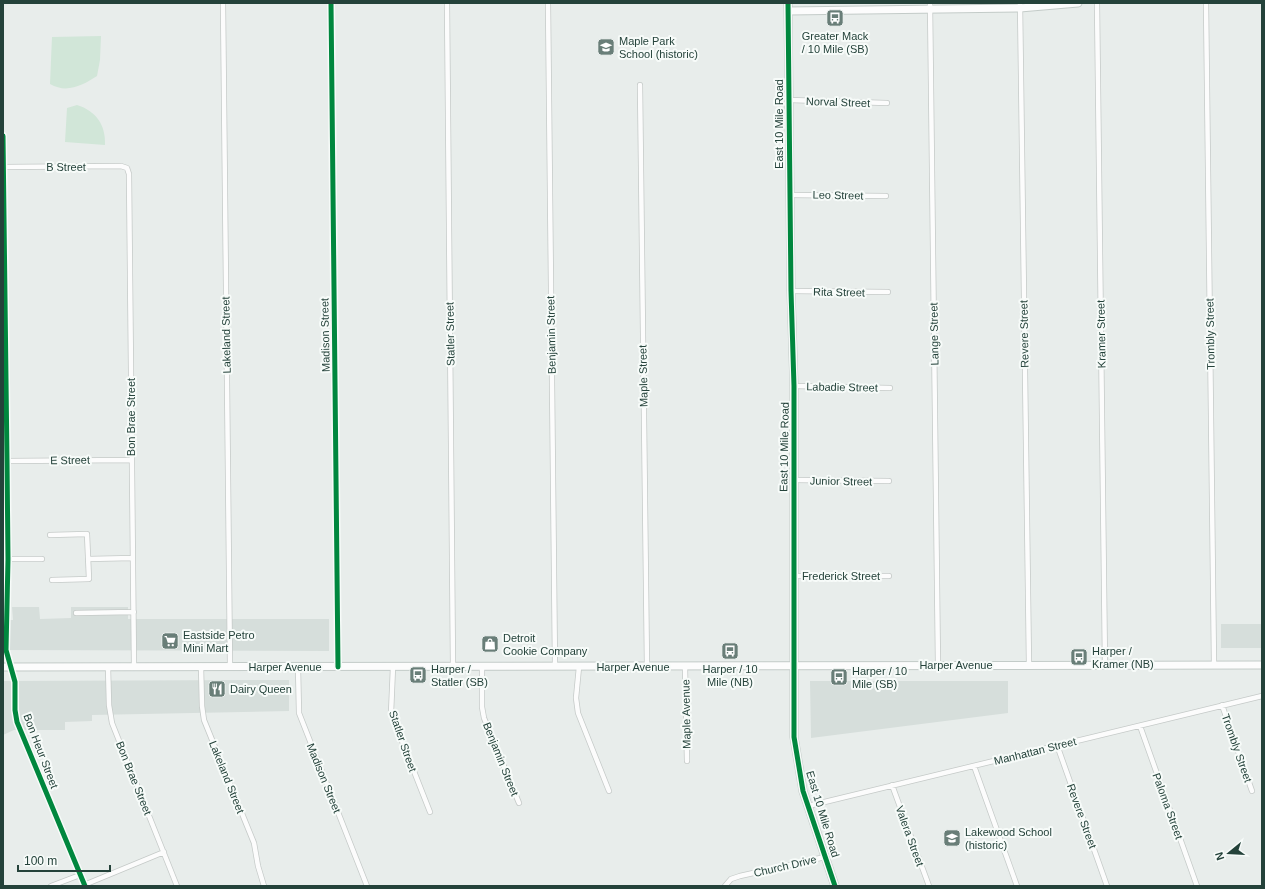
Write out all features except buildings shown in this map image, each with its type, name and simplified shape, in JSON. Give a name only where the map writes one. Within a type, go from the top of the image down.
[{"type":"main road","name":"East 10 Mile Road","points":[[788,3],[790,291],[794,386],[795,463],[793,480],[794,737],[799,770],[808,806],[835,886]]},
{"type":"main road","points":[[788,11],[930,6],[1020,6],[1078,3]]},
{"type":"main road","name":"Harper Avenue","points":[[7,667],[1262,665]]},
{"type":"street","name":"Lakeland Street","points":[[223,3],[230,666]]},
{"type":"street","name":"Madison Street","points":[[331,3],[338,667]]},
{"type":"street","name":"Statler Street","points":[[447,3],[453,666]]},
{"type":"street","name":"Benjamin Street","points":[[548,3],[555,666]]},
{"type":"street","name":"Kramer Street","points":[[1097,3],[1105,665]]},
{"type":"street","name":"Trombly Street","points":[[1206,3],[1214,664]]},
{"type":"street","name":"Lange Street","points":[[930,6],[938,665]]},
{"type":"street","name":"Revere Street","points":[[1020,6],[1029,665]]},
{"type":"street","name":"Maple Street","points":[[640,85],[646,667]]},
{"type":"street","name":"Norval Street","points":[[789,100],[887,103]]},
{"type":"street","name":"Bon Heur Street","points":[[3,136],[8,461],[7,667],[15,682],[15,710],[17,722],[85,885]]},
{"type":"street","name":"B Street","points":[[4,167],[115,166],[127,168]]},
{"type":"street","name":"Bon Brae Street","points":[[127,168],[129,190],[134,666]]},
{"type":"street","name":"Leo Street","points":[[789,195],[886,196]]},
{"type":"street","name":"Rita Street","points":[[790,291],[888,292]]},
{"type":"street","name":"Labadie Street","points":[[794,386],[890,388]]},
{"type":"street","name":"E Street","points":[[8,461],[132,460]]},
{"type":"street","name":"Junior Street","points":[[793,480],[889,481]]},
{"type":"street","points":[[50,535],[87,534],[89,578],[52,580]]},
{"type":"street","points":[[88,559],[133,558]]},
{"type":"street","points":[[8,559],[42,559]]},
{"type":"street","name":"Frederick Street","points":[[793,576],[889,576]]},
{"type":"street","points":[[76,613],[134,612]]},
{"type":"street","name":"Lakeland Street","points":[[201,666],[202,706],[204,720],[254,842],[258,866],[264,886]]},
{"type":"street","name":"Benjamin Street","points":[[482,666],[482,707],[484,718],[519,804]]},
{"type":"street","name":"Bon Brae Street","points":[[108,667],[110,716],[177,886]]},
{"type":"street","name":"Madison Street","points":[[298,667],[299,713],[367,886]]},
{"type":"street","name":"Statler Street","points":[[393,667],[392,713],[430,812]]},
{"type":"street","points":[[579,667],[576,698],[578,714],[609,791]]},
{"type":"street","name":"Maple Avenue","points":[[685,667],[687,762]]},
{"type":"street","name":"Manhattan Street","points":[[808,806],[1262,696]]},
{"type":"street","name":"Trombly Street","points":[[1222,705],[1252,791]]},
{"type":"street","name":"Paloma Street","points":[[1140,726],[1197,886]]},
{"type":"street","name":"Revere Street","points":[[1057,745],[1107,886]]},
{"type":"street","points":[[974,766],[1017,886]]},
{"type":"street","name":"Valera Street","points":[[892,785],[929,886]]},
{"type":"street","points":[[85,885],[164,852]]},
{"type":"street","name":"Church Drive","points":[[725,886],[731,879],[740,876],[825,856]]},
{"type":"street","points":[[51,886],[80,875]]},
{"type":"shaded area","points":[[12,607],[39,607],[40,619],[71,618],[71,607],[128,607],[128,619],[329,619],[329,651],[3,650],[3,620],[13,620]]},
{"type":"shaded area","points":[[1221,624],[1262,624],[1262,648],[1221,648]]},
{"type":"shaded area","points":[[289,680],[289,711],[92,715],[92,721],[65,722],[65,730],[14,730],[3,735],[3,681]]},
{"type":"shaded area","points":[[810,681],[1008,681],[1008,713],[811,738]]},
{"type":"green space","points":[[101,36],[100,60],[97,76],[75,87],[63,88],[50,84],[52,37]]},
{"type":"green space","points":[[77,105],[90,111],[102,125],[105,145],[65,142],[67,108]]},
{"type":"cycle path","points":[[331,3],[338,667]]},
{"type":"cycle path","points":[[788,3],[791,291],[794,386],[794,737],[803,791],[835,886]]},
{"type":"cycle path","points":[[3,136],[8,559],[6,650],[15,682],[15,710],[17,722],[85,886]]},
{"type":"place","name":"Greater Mack / 10 Mile (SB)","points":[[835,18]]},
{"type":"place","name":"Maple Park School (historic)","points":[[606,47]]},
{"type":"place","name":"Eastside Petro Mini Mart","points":[[170,641]]},
{"type":"place","name":"Detroit Cookie Company","points":[[490,644]]},
{"type":"place","name":"Harper / 10 Mile (NB)","points":[[730,651]]},
{"type":"place","name":"Harper / Kramer (NB)","points":[[1079,657]]},
{"type":"place","name":"Harper / Statler (SB)","points":[[418,675]]},
{"type":"place","name":"Harper / 10 Mile (SB)","points":[[839,677]]},
{"type":"place","name":"Dairy Queen","points":[[217,689]]},
{"type":"place","name":"Lakewood School (historic)","points":[[952,838]]}]
